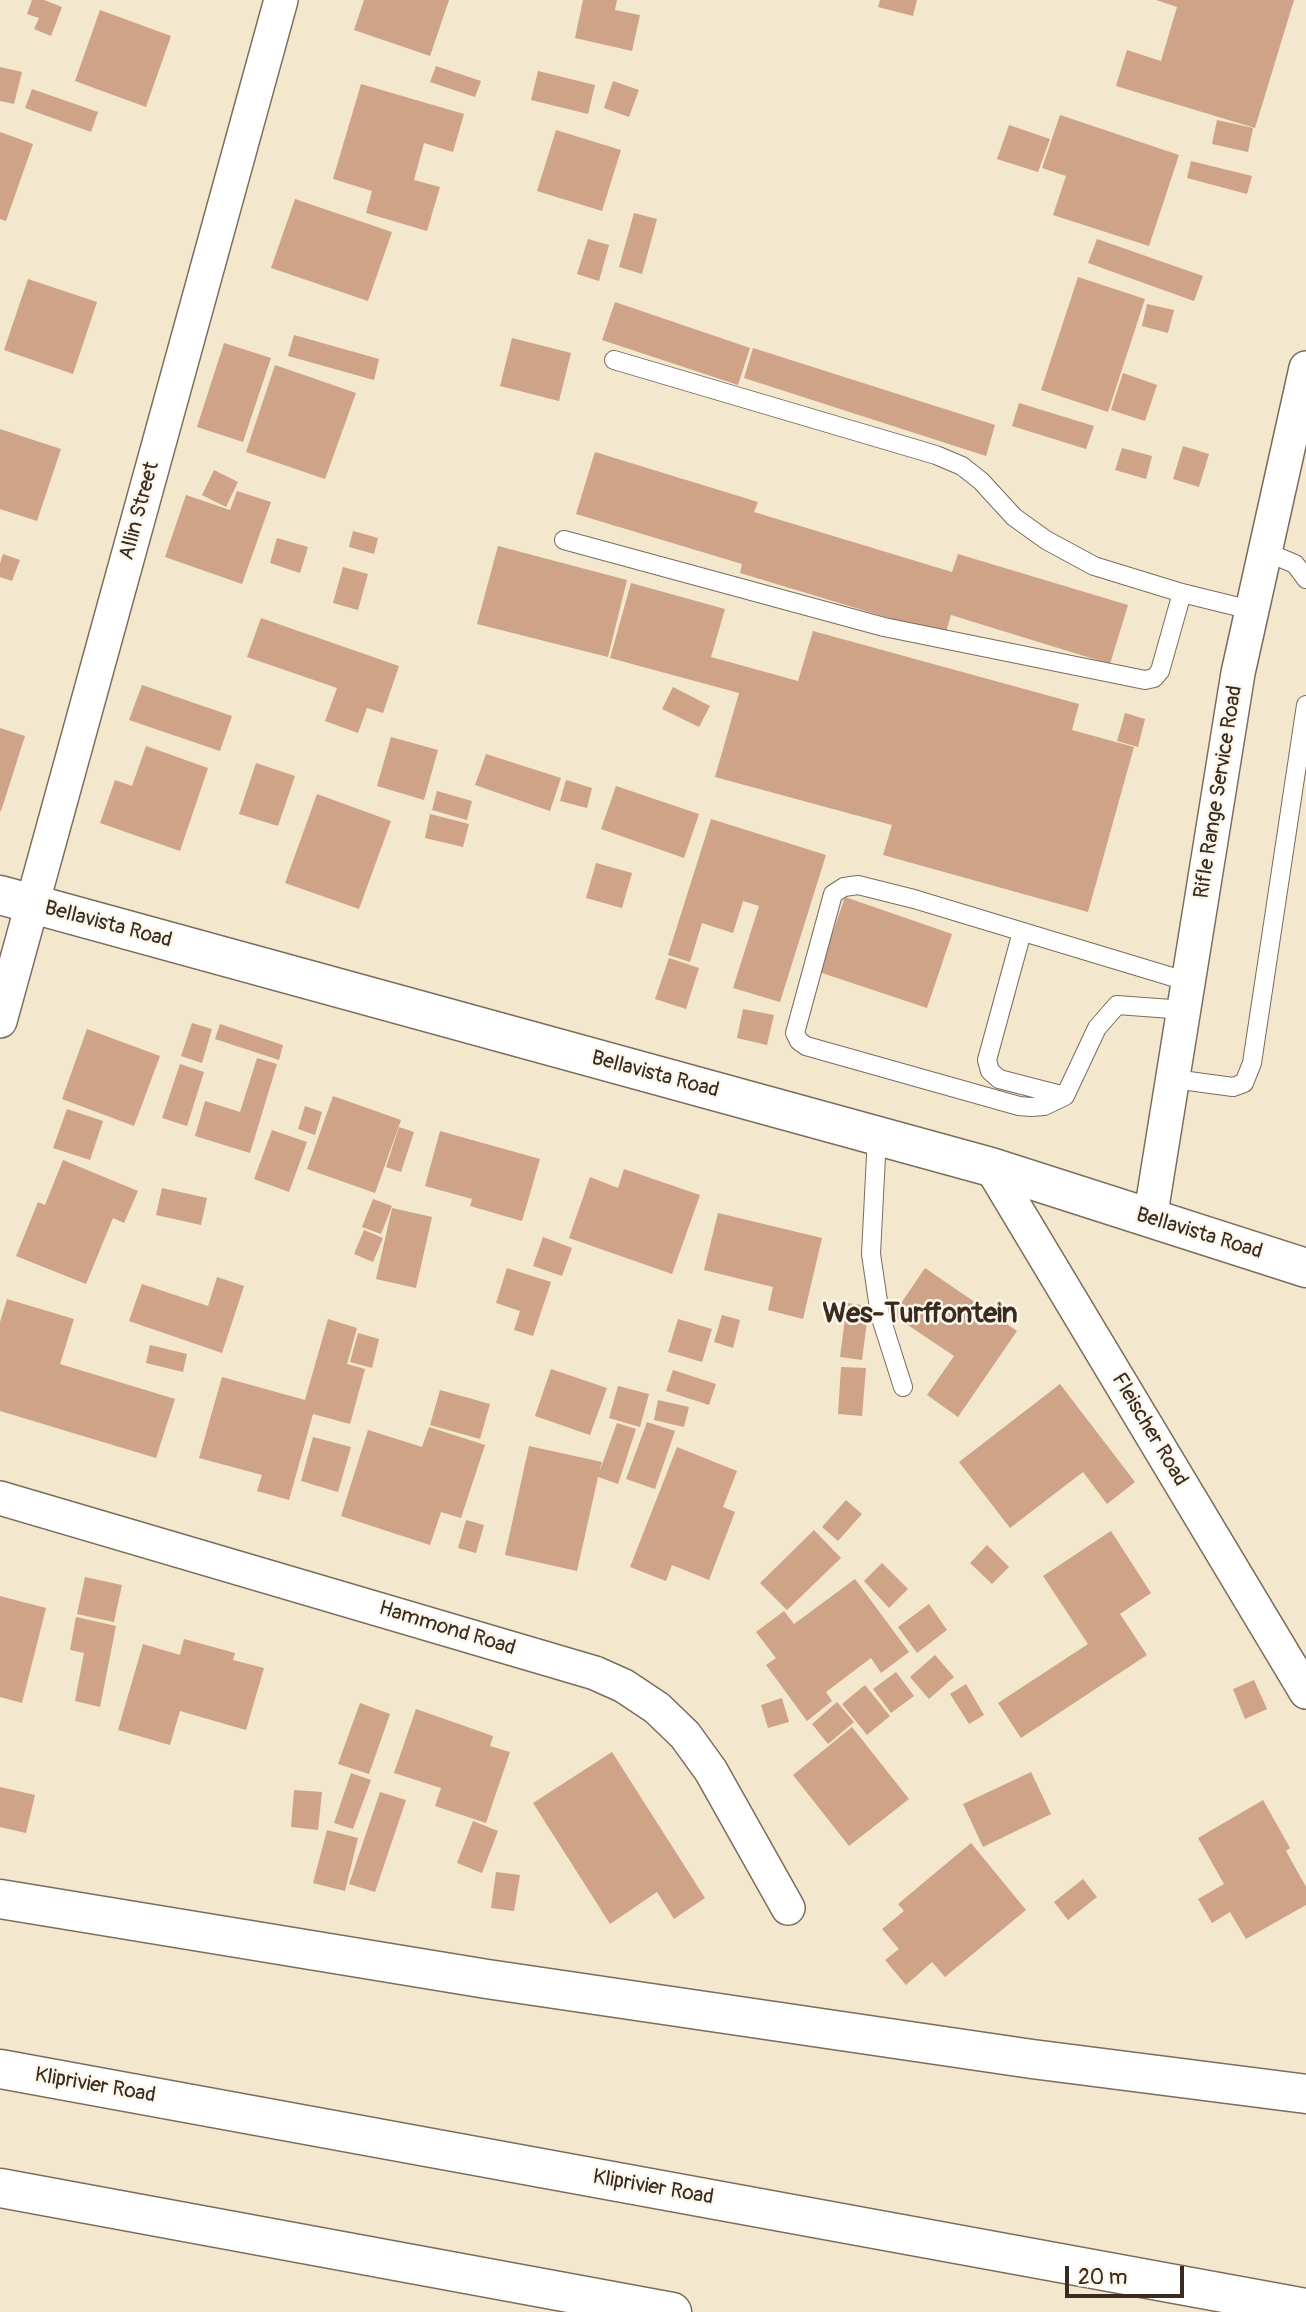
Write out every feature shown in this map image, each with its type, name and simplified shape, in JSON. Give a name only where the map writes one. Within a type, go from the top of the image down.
[{"type":"main road","name":"Bellavista Road","points":[[16,899],[991,1167],[1306,1268]]},
{"type":"main road","points":[[0,1899],[514,1983],[1032,2059],[1294,2087]]},
{"type":"main road","name":"Kliprivier Road","points":[[0,2069],[1306,2308]]},
{"type":"main road","points":[[0,2188],[672,2312]]},
{"type":"street","name":"Allin Street","points":[[0,1021],[16,899],[281,0]]},
{"type":"street","name":"Rifle Range Service Road","points":[[1150,1219],[1238,673],[1306,368]]},
{"type":"street","name":"Fleischer Road","points":[[991,1167],[1306,1692]]},
{"type":"street","name":"Hammond Road","points":[[0,1498],[595,1673],[624,1686],[657,1708],[685,1735],[711,1770],[788,1908]]},
{"type":"lane","points":[[614,360],[936,454],[962,466],[981,481],[1014,517],[1071,555],[1094,566],[1182,593],[1251,610]]},
{"type":"lane","points":[[564,540],[884,627],[1145,680],[1154,678],[1160,671],[1182,593]]},
{"type":"lane","points":[[1264,551],[1295,564],[1306,579]]},
{"type":"lane","points":[[1174,1079],[1233,1087],[1244,1083],[1252,1063],[1306,705]]},
{"type":"lane","points":[[858,885],[1022,932],[1187,996],[1117,1006],[1097,1028],[1065,1096],[1044,1105],[1019,1106],[806,1046],[799,1041],[795,1033],[833,894],[844,887],[858,885]]},
{"type":"lane","points":[[1022,932],[987,1060],[990,1071],[999,1079],[1065,1096]]},
{"type":"lane","points":[[877,1136],[872,1267],[880,1315],[903,1387]]},
{"type":"building","points":[[32,0],[44,0],[62,7],[51,36],[34,29],[39,18],[27,14]]},
{"type":"building","points":[[364,0],[449,0],[430,56],[354,30]]},
{"type":"building","points":[[583,0],[617,0],[615,10],[640,15],[632,51],[575,38]]},
{"type":"building","points":[[880,0],[917,0],[913,16],[878,7]]},
{"type":"building","points":[[1156,0],[1294,0],[1255,128],[1116,86],[1127,50],[1161,61],[1177,7]]},
{"type":"building","points":[[100,10],[171,36],[146,107],[75,81]]},
{"type":"building","points":[[436,66],[481,81],[475,97],[430,82]]},
{"type":"building","points":[[0,67],[22,72],[14,104],[0,101]]},
{"type":"building","points":[[538,71],[595,85],[588,114],[531,100]]},
{"type":"building","points":[[613,81],[639,90],[629,117],[604,108]]},
{"type":"building","points":[[361,84],[464,114],[453,152],[424,143],[414,180],[440,187],[427,231],[366,213],[372,191],[333,179]]},
{"type":"building","points":[[32,89],[98,112],[91,132],[25,108]]},
{"type":"building","points":[[1060,115],[1179,155],[1149,246],[1053,215],[1066,176],[1042,168]]},
{"type":"building","points":[[1217,120],[1253,128],[1248,152],[1212,144]]},
{"type":"building","points":[[1009,125],[1050,139],[1038,172],[997,159]]},
{"type":"building","points":[[556,130],[621,150],[602,211],[537,191]]},
{"type":"building","points":[[0,132],[33,144],[6,221],[0,219]]},
{"type":"building","points":[[1191,161],[1252,176],[1247,194],[1187,178]]},
{"type":"building","points":[[295,199],[392,232],[368,301],[271,268]]},
{"type":"building","points":[[634,213],[657,219],[642,274],[619,267]]},
{"type":"building","points":[[588,239],[609,245],[599,281],[577,274]]},
{"type":"building","points":[[1097,239],[1203,276],[1194,301],[1088,263]]},
{"type":"building","points":[[1078,277],[1145,299],[1108,412],[1041,390]]},
{"type":"building","points":[[28,279],[97,302],[73,374],[4,350]]},
{"type":"building","points":[[615,302],[750,348],[738,385],[602,340]]},
{"type":"building","points":[[1147,304],[1174,310],[1168,333],[1142,326]]},
{"type":"building","points":[[294,335],[379,359],[374,380],[288,356]]},
{"type":"building","points":[[512,338],[571,353],[559,401],[500,386]]},
{"type":"building","points":[[224,343],[271,358],[243,442],[197,427]]},
{"type":"building","points":[[753,348],[995,425],[986,456],[744,378]]},
{"type":"building","points":[[275,365],[356,393],[325,479],[246,452]]},
{"type":"building","points":[[1123,373],[1157,385],[1145,421],[1111,410]]},
{"type":"building","points":[[1019,403],[1094,426],[1086,449],[1012,426]]},
{"type":"building","points":[[0,429],[61,449],[37,521],[0,509]]},
{"type":"building","points":[[1183,446],[1209,454],[1199,487],[1173,479]]},
{"type":"building","points":[[1122,448],[1152,456],[1146,479],[1115,470]]},
{"type":"building","points":[[595,452],[758,502],[754,512],[952,572],[958,554],[1128,605],[1110,664],[951,615],[945,635],[740,573],[742,564],[576,514]]},
{"type":"building","points":[[214,470],[238,482],[226,507],[202,495]]},
{"type":"building","points":[[237,491],[271,502],[242,584],[165,557],[186,495],[230,510]]},
{"type":"building","points":[[353,531],[378,538],[374,554],[349,547]]},
{"type":"building","points":[[277,538],[308,547],[300,573],[270,563]]},
{"type":"building","points":[[498,546],[627,580],[608,657],[477,624]]},
{"type":"building","points":[[3,554],[20,560],[12,581],[0,577]]},
{"type":"building","points":[[343,567],[368,574],[358,610],[333,603]]},
{"type":"building","points":[[631,583],[725,609],[711,657],[798,681],[813,631],[1079,704],[1072,730],[1134,747],[1088,912],[883,855],[892,825],[715,777],[739,693],[610,658]]},
{"type":"building","points":[[261,618],[399,666],[383,713],[367,708],[358,733],[325,721],[337,688],[247,657]]},
{"type":"building","points":[[142,685],[232,716],[220,751],[129,720]]},
{"type":"building","points":[[673,687],[710,706],[699,727],[662,709]]},
{"type":"building","points":[[1125,713],[1145,719],[1138,747],[1117,741]]},
{"type":"building","points":[[0,728],[25,736],[1,811],[0,811]]},
{"type":"building","points":[[391,737],[438,750],[424,800],[377,786]]},
{"type":"building","points":[[146,746],[208,768],[180,851],[100,823],[115,780],[132,786]]},
{"type":"building","points":[[486,754],[561,778],[550,811],[475,785]]},
{"type":"building","points":[[256,763],[295,776],[278,826],[239,814]]},
{"type":"building","points":[[566,780],[592,788],[587,808],[560,801]]},
{"type":"building","points":[[616,786],[699,814],[684,858],[601,829]]},
{"type":"building","points":[[437,791],[472,801],[467,820],[432,810]]},
{"type":"building","points":[[317,794],[391,821],[359,909],[285,883]]},
{"type":"building","points":[[430,814],[469,824],[463,847],[425,838]]},
{"type":"building","points":[[711,819],[826,855],[780,1002],[733,988],[759,906],[743,901],[733,933],[702,923],[690,962],[668,955]]},
{"type":"building","points":[[596,863],[632,873],[622,908],[586,898]]},
{"type":"building","points":[[845,897],[952,934],[927,1008],[819,972]]},
{"type":"building","points":[[669,958],[699,968],[686,1009],[655,999]]},
{"type":"building","points":[[743,1009],[774,1015],[767,1045],[737,1038]]},
{"type":"building","points":[[192,1023],[212,1029],[202,1063],[181,1056]]},
{"type":"building","points":[[220,1024],[283,1045],[279,1060],[215,1039]]},
{"type":"building","points":[[87,1029],[160,1056],[134,1126],[62,1099]]},
{"type":"building","points":[[257,1058],[277,1064],[250,1153],[195,1136],[205,1101],[240,1112]]},
{"type":"building","points":[[180,1064],[204,1072],[187,1126],[162,1118]]},
{"type":"building","points":[[333,1096],[401,1120],[375,1193],[307,1169]]},
{"type":"building","points":[[305,1106],[322,1112],[315,1135],[298,1129]]},
{"type":"building","points":[[67,1109],[103,1121],[90,1160],[53,1148]]},
{"type":"building","points":[[399,1127],[414,1132],[401,1172],[386,1167]]},
{"type":"building","points":[[272,1130],[307,1142],[289,1192],[254,1179]]},
{"type":"building","points":[[440,1131],[540,1159],[522,1221],[470,1206],[472,1199],[425,1186]]},
{"type":"building","points":[[63,1160],[138,1191],[124,1223],[113,1218],[86,1284],[16,1256],[38,1202],[45,1205]]},
{"type":"building","points":[[624,1169],[700,1195],[672,1274],[569,1238],[590,1177],[618,1188]]},
{"type":"building","points":[[162,1188],[207,1198],[201,1225],[156,1215]]},
{"type":"building","points":[[373,1199],[392,1206],[381,1234],[362,1227]]},
{"type":"building","points":[[392,1208],[432,1217],[416,1288],[376,1279]]},
{"type":"building","points":[[718,1213],[822,1238],[803,1319],[768,1310],[773,1287],[704,1270]]},
{"type":"building","points":[[364,1230],[383,1238],[373,1262],[354,1254]]},
{"type":"building","points":[[543,1237],[572,1248],[562,1276],[533,1266]]},
{"type":"building","points":[[507,1268],[551,1282],[533,1336],[514,1330],[520,1311],[496,1303]]},
{"type":"building","points":[[925,1268],[1017,1331],[958,1417],[927,1395],[954,1356],[893,1315]]},
{"type":"building","points":[[217,1277],[244,1286],[222,1353],[129,1321],[142,1284],[208,1306]]},
{"type":"building","points":[[7,1299],[74,1319],[60,1364],[175,1399],[156,1458],[0,1411],[0,1322]]},
{"type":"building","points":[[847,1303],[869,1306],[862,1360],[840,1357]]},
{"type":"building","points":[[722,1315],[740,1320],[733,1348],[714,1342]]},
{"type":"building","points":[[328,1319],[357,1328],[347,1364],[365,1369],[350,1424],[313,1414],[289,1500],[257,1491],[262,1475],[199,1458],[222,1377],[305,1400]]},
{"type":"building","points":[[678,1319],[712,1329],[702,1362],[668,1352]]},
{"type":"building","points":[[358,1333],[379,1339],[372,1368],[350,1362]]},
{"type":"building","points":[[150,1345],[187,1354],[183,1372],[146,1363]]},
{"type":"building","points":[[841,1367],[866,1368],[862,1416],[838,1414]]},
{"type":"building","points":[[551,1369],[607,1388],[590,1435],[535,1416]]},
{"type":"building","points":[[673,1370],[716,1384],[709,1405],[666,1391]]},
{"type":"building","points":[[1060,1384],[1135,1482],[1107,1504],[1083,1472],[1010,1528],[959,1462]]},
{"type":"building","points":[[618,1386],[649,1394],[640,1427],[609,1418]]},
{"type":"building","points":[[440,1390],[490,1404],[480,1439],[430,1425]]},
{"type":"building","points":[[658,1400],[689,1407],[684,1427],[654,1420]]},
{"type":"building","points":[[647,1422],[675,1431],[655,1489],[626,1479]]},
{"type":"building","points":[[617,1423],[636,1429],[618,1484],[598,1477],[577,1571],[505,1555],[529,1446],[602,1462],[599,1473]]},
{"type":"building","points":[[429,1427],[485,1445],[461,1518],[441,1512],[430,1545],[341,1516],[368,1430],[422,1447]]},
{"type":"building","points":[[313,1437],[351,1447],[338,1492],[301,1481]]},
{"type":"building","points":[[677,1447],[737,1471],[723,1507],[735,1512],[709,1580],[672,1565],[666,1581],[630,1567]]},
{"type":"building","points":[[846,1500],[862,1514],[838,1541],[822,1527]]},
{"type":"building","points":[[466,1520],[484,1525],[476,1553],[458,1548]]},
{"type":"building","points":[[814,1530],[841,1558],[787,1610],[760,1583]]},
{"type":"building","points":[[1111,1531],[1151,1593],[1120,1614],[1147,1655],[1021,1738],[998,1703],[1088,1644],[1043,1576]]},
{"type":"building","points":[[987,1545],[1009,1567],[992,1584],[970,1563]]},
{"type":"building","points":[[882,1563],[908,1589],[889,1608],[864,1581]]},
{"type":"building","points":[[85,1577],[122,1585],[114,1622],[77,1614]]},
{"type":"building","points":[[855,1579],[909,1652],[881,1673],[871,1658],[826,1692],[832,1701],[807,1721],[766,1665],[776,1658],[756,1632],[784,1611],[794,1624]]},
{"type":"building","points":[[0,1596],[46,1608],[22,1703],[0,1697]]},
{"type":"building","points":[[929,1604],[947,1630],[917,1653],[898,1627]]},
{"type":"building","points":[[76,1617],[116,1626],[100,1707],[75,1701],[84,1653],[70,1650]]},
{"type":"building","points":[[184,1639],[235,1653],[233,1660],[264,1668],[246,1730],[180,1711],[170,1745],[118,1730],[143,1644],[180,1655]]},
{"type":"building","points":[[935,1655],[954,1677],[929,1699],[910,1677]]},
{"type":"building","points":[[896,1672],[914,1696],[891,1713],[873,1689]]},
{"type":"building","points":[[1254,1680],[1267,1709],[1245,1719],[1233,1689]]},
{"type":"building","points":[[966,1684],[984,1715],[969,1724],[950,1694]]},
{"type":"building","points":[[865,1685],[890,1716],[867,1735],[842,1704]]},
{"type":"building","points":[[782,1698],[789,1722],[768,1728],[761,1705]]},
{"type":"building","points":[[837,1702],[854,1722],[828,1744],[812,1724]]},
{"type":"building","points":[[360,1703],[390,1714],[369,1774],[338,1764]]},
{"type":"building","points":[[416,1709],[493,1736],[490,1746],[510,1752],[486,1823],[435,1806],[441,1788],[394,1773]]},
{"type":"building","points":[[852,1727],[909,1799],[849,1846],[793,1775]]},
{"type":"building","points":[[612,1752],[705,1898],[674,1919],[657,1892],[610,1924],[533,1803]]},
{"type":"building","points":[[1031,1772],[1051,1814],[983,1847],[963,1804]]},
{"type":"building","points":[[351,1773],[371,1780],[353,1829],[334,1823]]},
{"type":"building","points":[[0,1787],[35,1795],[26,1833],[0,1827]]},
{"type":"building","points":[[294,1790],[322,1792],[318,1830],[291,1827]]},
{"type":"building","points":[[380,1792],[406,1800],[375,1892],[349,1884]]},
{"type":"building","points":[[1263,1800],[1290,1848],[1286,1851],[1306,1887],[1306,1905],[1246,1939],[1230,1912],[1212,1923],[1198,1899],[1224,1884],[1198,1838]]},
{"type":"building","points":[[473,1821],[498,1831],[482,1873],[457,1863]]},
{"type":"building","points":[[327,1830],[358,1838],[345,1891],[313,1883]]},
{"type":"building","points":[[971,1843],[1026,1910],[945,1977],[932,1962],[906,1985],[885,1960],[899,1949],[882,1929],[904,1911],[898,1904]]},
{"type":"building","points":[[496,1872],[520,1875],[514,1911],[491,1908]]},
{"type":"building","points":[[1083,1879],[1097,1897],[1068,1920],[1054,1902]]},
{"type":"district","name":"Wes-Turffontein","points":[[920,1315]]}]
